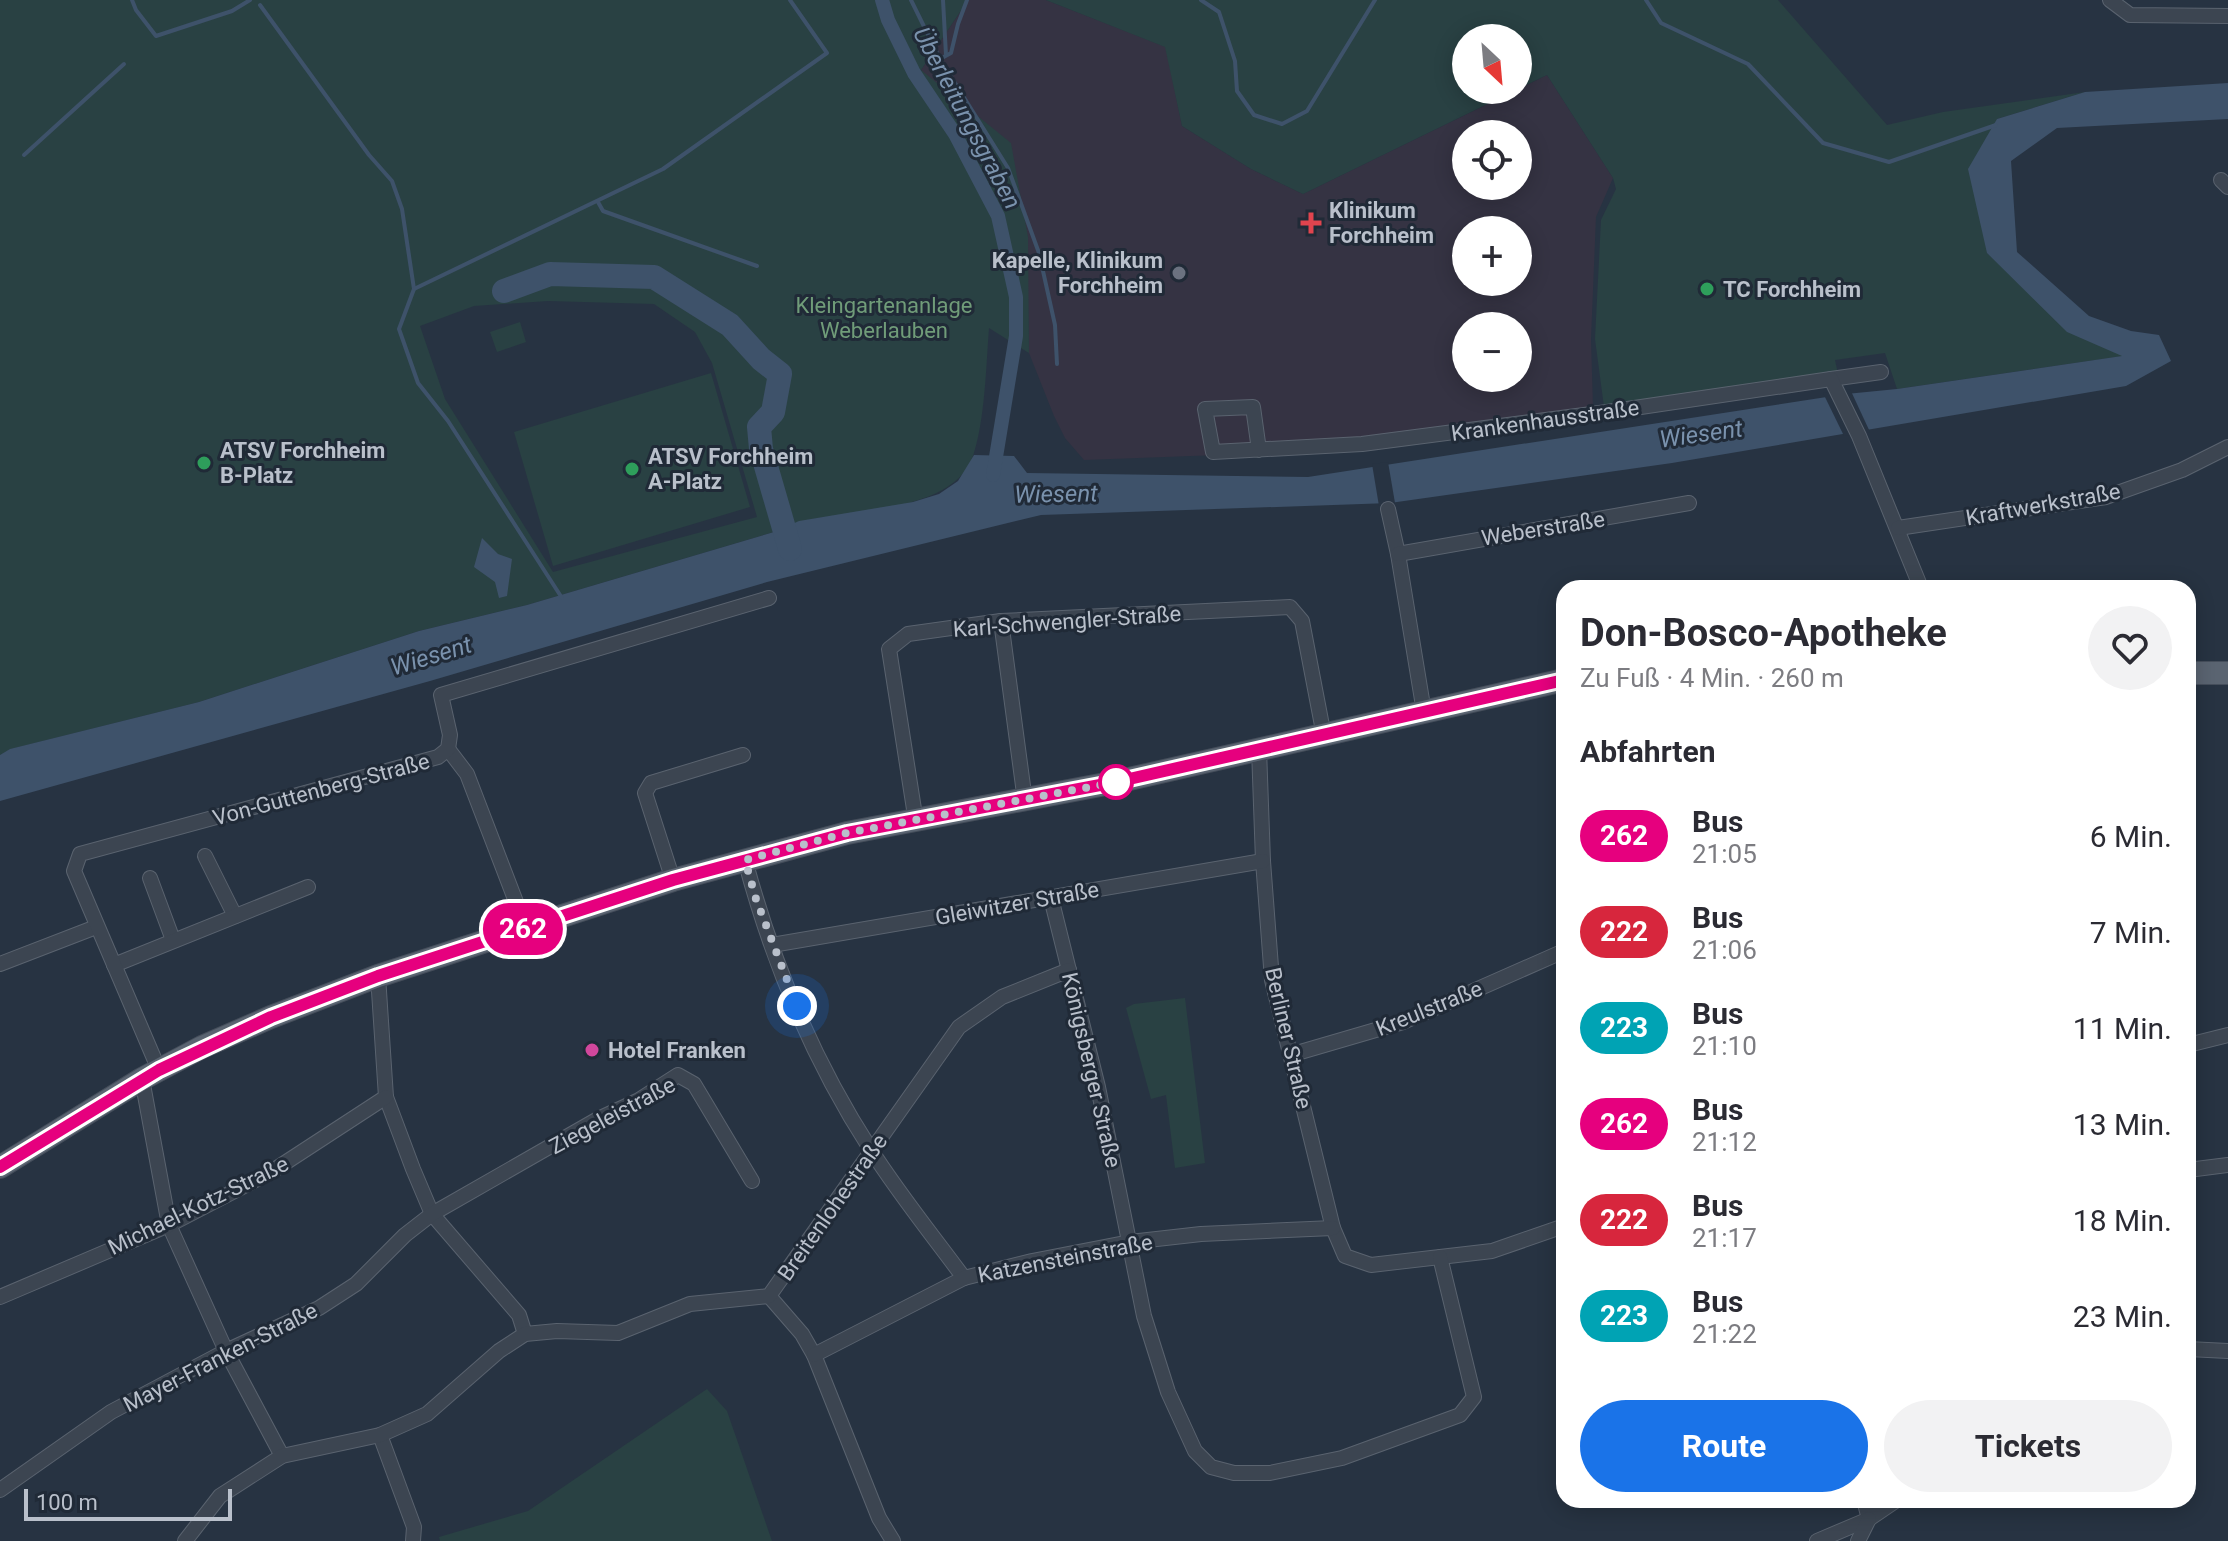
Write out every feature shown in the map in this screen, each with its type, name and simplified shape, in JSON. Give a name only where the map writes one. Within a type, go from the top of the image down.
[{"type":"main road","points":[[2196,673],[2228,673]]},
{"type":"main road","points":[[0,1167],[150,1074],[271,1017],[378,976],[673,880],[847,833],[1025,801],[1556,682]]},
{"type":"street","points":[[2110,0],[2130,15],[2228,16]]},
{"type":"street","name":"Krankenhausstraße","points":[[1259,450],[1253,407],[1205,409],[1213,452],[1259,450],[1398,440],[1834,384],[1881,372]]},
{"type":"street","points":[[1834,384],[1918,580]]},
{"type":"street","name":"Kraftwerkstraße","points":[[1898,528],[2106,497],[2182,470],[2228,447]]},
{"type":"street","name":"Weberstraße","points":[[1398,554],[1689,503]]},
{"type":"street","points":[[1388,509],[1424,712]]},
{"type":"street","name":"Von-Guttenberg-Straße","points":[[282,1456],[226,1351],[169,1225],[150,1074],[114,965],[74,871],[80,854],[438,757],[448,749],[450,735],[441,695],[769,598]]},
{"type":"street","name":"Karl-Schwengler-Straße","points":[[916,822],[889,649],[908,634],[1001,621],[1290,607],[1302,621],[1324,736]]},
{"type":"street","points":[[1001,621],[1025,801]]},
{"type":"street","points":[[448,749],[467,774],[526,928]]},
{"type":"street","name":"Berliner Straße","points":[[1259,749],[1272,980],[1333,1228]]},
{"type":"street","points":[[673,880],[645,793],[651,783],[743,755]]},
{"type":"street","points":[[205,856],[235,916]]},
{"type":"street","points":[[745,860],[772,945],[823,1067],[871,1150],[964,1278]]},
{"type":"street","name":"Gleiwitzer Straße","points":[[772,945],[1263,861]]},
{"type":"street","points":[[150,878],[173,940]]},
{"type":"street","points":[[114,965],[308,887]]},
{"type":"street","name":"Königsberger Straße","points":[[1051,898],[1098,1087],[1144,1316],[1168,1392],[1195,1451],[1211,1467],[1234,1473],[1270,1473],[1342,1458],[1460,1415],[1474,1397],[1440,1257]]},
{"type":"street","points":[[0,964],[96,927]]},
{"type":"street","name":"Kreulstraße","points":[[1290,1055],[1403,1022],[1556,955]]},
{"type":"street","name":"Breitenlohestraße","points":[[525,1334],[557,1331],[618,1333],[690,1304],[769,1296],[959,1027],[1002,997],[1069,970]]},
{"type":"street","points":[[185,1541],[220,1496],[282,1456],[380,1435],[427,1414],[499,1351],[525,1334],[519,1315],[432,1214],[386,1097],[378,976]]},
{"type":"street","points":[[2196,1043],[2228,1035]]},
{"type":"street","name":"Ziegeleistraße","points":[[432,1214],[598,1119],[639,1100],[678,1075],[694,1084],[752,1181]]},
{"type":"street","name":"Michael-Kotz-Straße","points":[[0,1297],[169,1225],[271,1172],[386,1097]]},
{"type":"street","points":[[2196,1169],[2228,1165]]},
{"type":"street","name":"Mayer-Franken-Straße","points":[[0,1490],[111,1412],[226,1351],[319,1308],[356,1284],[405,1235],[432,1214]]},
{"type":"street","points":[[1333,1228],[1345,1256],[1371,1265],[1492,1251],[1556,1229]]},
{"type":"street","name":"Katzensteinstraße","points":[[814,1355],[964,1278],[1032,1261],[1130,1242],[1201,1234],[1333,1228]]},
{"type":"street","points":[[769,1296],[802,1334],[814,1355],[879,1518],[893,1541]]},
{"type":"street","points":[[2196,1349],[2228,1351]]},
{"type":"street","points":[[380,1435],[414,1527],[413,1541]]},
{"type":"street","points":[[1858,1541],[1869,1519],[1866,1508]]},
{"type":"street","points":[[1817,1541],[1869,1519],[1885,1508]]},
{"type":"shaded area","name":"Klinikum Forchheim","points":[[968,0],[1046,0],[1166,47],[1182,126],[1251,169],[1303,194],[1452,121],[1452,200],[1532,200],[1532,120],[1455,120],[1488,104],[1532,104],[1532,82],[1547,75],[1613,178],[1596,217],[1591,339],[1593,407],[1301,452],[1084,460],[1065,438],[1029,353],[1028,304],[921,70]]},
{"type":"green space","name":"Kleingartenanlage Weberlauben","points":[[0,0],[968,0],[921,70],[1011,143],[1028,237],[1029,353],[989,328],[977,442],[962,474],[945,488],[899,505],[799,522],[527,605],[419,631],[199,702],[11,749],[0,755]],"holes":[[[548,301],[654,304],[695,332],[712,363],[757,517],[553,572],[445,399],[420,326],[474,306]]]},
{"type":"green space","points":[[1046,0],[1778,0],[1887,125],[1943,112],[2085,92],[1997,119],[1987,253],[2124,356],[1897,389],[1885,353],[1835,360],[1838,374],[1604,407],[1595,339],[1601,220],[1616,189],[1613,178],[1547,75],[1532,82],[1532,24],[1452,24],[1452,104],[1487,104],[1303,194],[1251,169],[1182,126],[1165,47]]},
{"type":"green space","points":[[520,322],[526,342],[497,352],[490,332]]},
{"type":"green space","name":"ATSV Forchheim A-Platz","points":[[711,373],[750,507],[553,566],[514,432]]},
{"type":"green space","points":[[1185,998],[1205,1163],[1175,1168],[1166,1095],[1151,1099],[1126,1008],[1134,1004]]},
{"type":"green space","points":[[707,1389],[727,1411],[772,1541],[440,1541],[439,1537],[528,1511]]},
{"type":"water","name":"Wiesent","points":[[2228,83],[2228,119],[2057,128],[2011,161],[2017,252],[2089,316],[2131,331],[2159,335],[2171,361],[2126,386],[1672,463],[1390,503],[1041,515],[767,582],[430,681],[0,801],[0,755],[10,749],[199,702],[419,631],[527,605],[774,532],[799,521],[913,502],[939,494],[958,481],[974,455],[1014,456],[1027,473],[1308,477],[1846,394],[2122,356],[2067,332],[1987,253],[1968,169],[1997,119],[2085,92]]},
{"type":"water","points":[[482,538],[498,554],[512,559],[507,596],[499,598],[495,582],[474,567]]},
{"type":"pier","points":[[1850,389],[1870,432],[1844,436],[1823,393]]},
{"type":"pier","points":[[1388,462],[1395,503],[1379,506],[1372,464]]},
{"type":"waterway","points":[[132,0],[156,36],[232,11],[250,0]]},
{"type":"waterway","points":[[414,289],[663,169],[827,53],[790,0]]},
{"type":"waterway","name":"Überleitungsgraben","points":[[882,0],[888,20],[914,73],[955,134],[998,216],[1016,297],[1016,336],[993,475]]},
{"type":"waterway","points":[[911,0],[940,59],[1008,168],[1039,253],[1055,325],[1057,364]]},
{"type":"waterway","points":[[943,0],[946,55]]},
{"type":"waterway","points":[[940,59],[951,53],[967,0]]},
{"type":"waterway","points":[[1201,0],[1219,12],[1235,61],[1237,91],[1254,115],[1282,124],[1307,111],[1375,0]]},
{"type":"waterway","points":[[1646,0],[1661,23],[1748,64],[1823,143],[1889,162],[1996,125]]},
{"type":"waterway","points":[[260,5],[369,155],[392,181],[402,209],[414,289],[399,329],[418,383],[448,421],[562,598]]},
{"type":"waterway","points":[[24,155],[124,64]]},
{"type":"waterway","points":[[598,202],[603,211],[757,266]]},
{"type":"waterway","points":[[504,291],[550,274],[654,277],[730,325],[761,359],[780,374],[773,412],[759,427],[761,449],[790,549]]},
{"type":"bus line","name":"262","points":[[0,1167],[159,1070],[271,1017],[378,976],[673,880],[847,833],[1116,782],[1556,682]]},
{"type":"place","name":"Klinikum Forchheim","points":[[1311,223]]},
{"type":"place","name":"Kapelle, Klinikum Forchheim","points":[[1179,273]]},
{"type":"place","name":"TC Forchheim","points":[[1707,289]]},
{"type":"place","name":"ATSV Forchheim B-Platz","points":[[204,463]]},
{"type":"place","name":"ATSV Forchheim A-Platz","points":[[632,469]]},
{"type":"place","name":"Hotel Franken","points":[[592,1050]]},
{"type":"route","points":[[797,1006],[772,945],[745,860],[847,833],[1116,782]]}]
